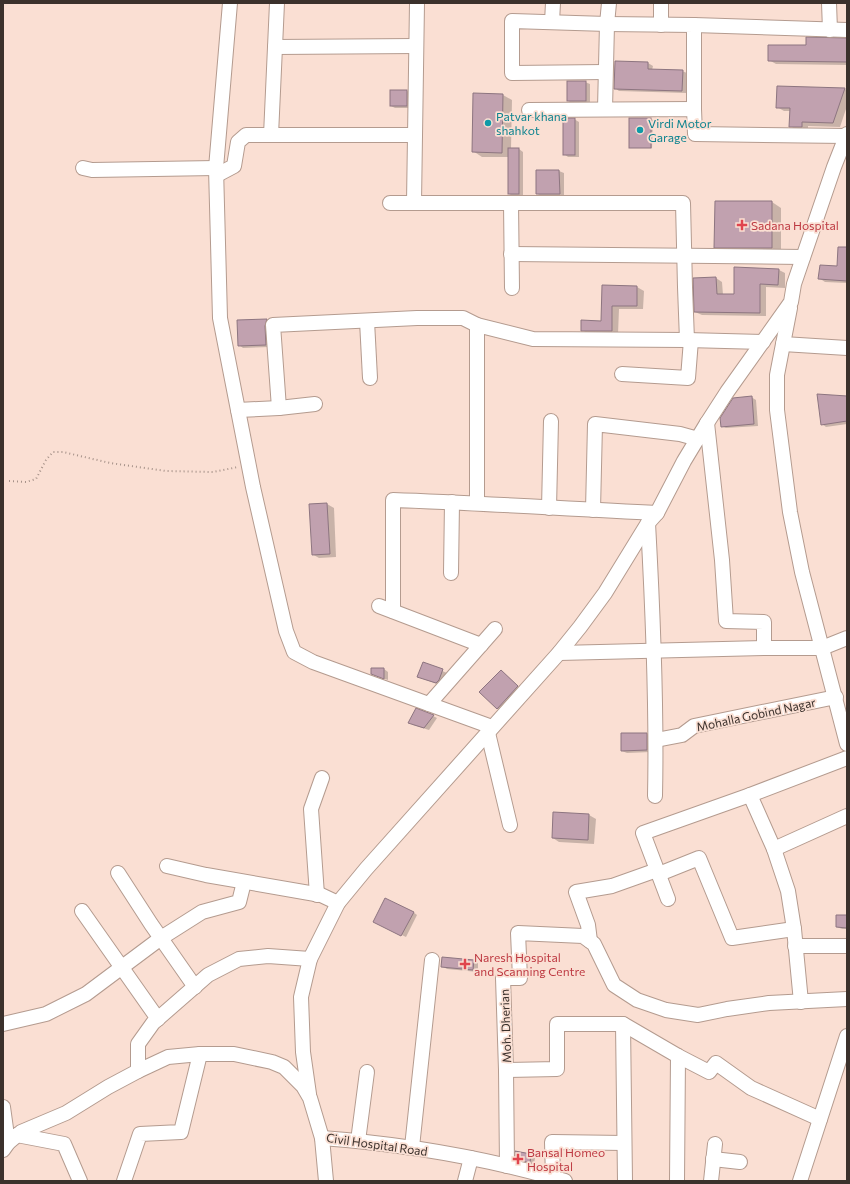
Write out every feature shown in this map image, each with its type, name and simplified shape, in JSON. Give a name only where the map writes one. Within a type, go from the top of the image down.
[{"type":"street","points":[[230,3],[216,172],[220,318],[249,465],[286,631],[294,652],[320,664],[429,704],[490,730]]},
{"type":"street","points":[[271,135],[277,3]]},
{"type":"street","points":[[414,202],[417,3]]},
{"type":"street","points":[[552,22],[553,3]]},
{"type":"street","points":[[604,109],[609,3]]},
{"type":"street","points":[[661,3],[661,25]]},
{"type":"street","points":[[829,3],[830,30]]},
{"type":"street","points":[[605,72],[512,73],[512,21],[847,30]]},
{"type":"street","points":[[694,25],[695,134],[847,135],[841,167],[803,257],[794,284],[792,302],[777,375],[776,410],[790,512],[802,572],[847,744]]},
{"type":"street","points":[[275,47],[416,46]]},
{"type":"street","points":[[529,110],[694,108]]},
{"type":"street","points":[[83,168],[92,170],[216,172],[234,166],[238,142],[246,136],[415,135]]},
{"type":"street","points":[[390,203],[684,203],[684,256],[689,340],[688,378],[622,374]]},
{"type":"street","points":[[511,203],[512,288]]},
{"type":"street","points":[[511,254],[803,257]]},
{"type":"street","points":[[310,1098],[303,1052],[302,997],[310,959],[338,903],[366,869],[476,747],[580,627],[605,593],[652,518],[707,423],[792,302]]},
{"type":"street","points":[[279,408],[273,325],[367,320],[463,318],[477,325],[533,340],[689,340],[763,342]]},
{"type":"street","points":[[367,320],[370,378]]},
{"type":"street","points":[[477,325],[477,503]]},
{"type":"street","points":[[783,344],[847,348]]},
{"type":"street","points":[[238,410],[315,404]]},
{"type":"street","points":[[549,508],[551,421]]},
{"type":"street","points":[[707,423],[722,560],[726,621],[764,622],[764,648]]},
{"type":"street","points":[[593,510],[595,424],[680,434],[698,439]]},
{"type":"street","points":[[393,611],[393,500],[593,510],[652,518]]},
{"type":"street","points":[[451,572],[452,502]]},
{"type":"street","points":[[652,518],[656,740],[655,796]]},
{"type":"street","points":[[379,606],[480,645]]},
{"type":"street","points":[[429,704],[495,629]]},
{"type":"street","points":[[559,653],[822,648],[847,638]]},
{"type":"street","name":"Mohalla Gobind Nagar","points":[[656,740],[682,735],[694,726],[836,698]]},
{"type":"street","points":[[490,730],[510,825]]},
{"type":"street","points":[[668,898],[643,833],[750,796],[847,758]]},
{"type":"street","points":[[317,895],[311,809],[322,778]]},
{"type":"street","points":[[750,796],[774,849],[788,891],[794,929],[801,1002]]},
{"type":"street","points":[[774,849],[847,816]]},
{"type":"street","points":[[794,929],[732,938],[699,858],[612,886],[576,892],[588,925],[590,941],[594,944],[614,985],[637,1000],[666,1010],[698,1016],[727,1008],[769,1003],[847,999]]},
{"type":"street","points":[[167,866],[206,875],[321,895],[338,903]]},
{"type":"street","points":[[118,873],[195,987]]},
{"type":"street","points":[[3,1024],[46,1014],[86,994],[161,938],[202,912],[239,902],[244,882]]},
{"type":"street","points":[[82,911],[158,1019]]},
{"type":"street","name":"Moh. Dherian","points":[[507,1166],[503,978],[520,978],[518,934],[582,936],[590,941]]},
{"type":"street","points":[[795,946],[847,946]]},
{"type":"street","points":[[138,1071],[138,1044],[153,1023],[208,975],[238,959],[268,956],[310,959]]},
{"type":"street","points":[[412,1147],[432,960]]},
{"type":"street","points":[[506,1070],[557,1069],[557,1024],[623,1024],[709,1072],[716,1063],[751,1088],[820,1119]]},
{"type":"street","points":[[623,1024],[625,1181]]},
{"type":"street","points":[[800,1181],[847,1036]]},
{"type":"street","points":[[124,1181],[140,1134],[181,1132],[200,1054]]},
{"type":"street","name":"Civil Hospital Road","points":[[9,1143],[21,1132],[66,1113],[108,1087],[168,1057],[200,1054],[234,1054],[272,1062],[284,1067],[294,1076],[303,1086],[310,1098],[322,1138],[412,1147],[471,1158],[559,1179]]},
{"type":"street","points":[[677,1181],[678,1056]]},
{"type":"street","points":[[358,1141],[366,1072]]},
{"type":"street","points":[[3,1107],[9,1143],[64,1144],[80,1181]]},
{"type":"street","points":[[322,1138],[326,1181]]},
{"type":"street","points":[[559,1179],[552,1142],[624,1143]]},
{"type":"street","points":[[715,1144],[713,1159],[715,1181]]},
{"type":"street","points":[[465,1181],[471,1158]]},
{"type":"street","points":[[713,1159],[740,1162]]},
{"type":"path","points":[[9,481],[26,482],[36,479],[46,460],[53,452],[63,452],[110,463],[166,471],[213,472],[249,465]]},
{"type":"building","points":[[806,37],[847,38],[847,62],[768,61],[768,45],[806,45]]},
{"type":"building","points":[[615,61],[648,62],[648,69],[683,70],[682,91],[614,89]]},
{"type":"building","points":[[567,81],[586,81],[586,101],[567,101]]},
{"type":"building","points":[[777,86],[845,88],[833,123],[802,122],[802,127],[789,127],[790,108],[776,108]]},
{"type":"building","points":[[390,90],[407,90],[407,106],[390,106]]},
{"type":"building","name":"Patvar khana shahkot","points":[[473,93],[503,94],[502,153],[472,152]]},
{"type":"building","points":[[563,118],[575,118],[575,155],[563,155]]},
{"type":"building","name":"Virdi Motor Garage","points":[[629,118],[651,118],[651,148],[629,148]]},
{"type":"building","points":[[508,148],[519,148],[519,194],[508,194]]},
{"type":"building","points":[[536,170],[559,170],[560,194],[536,194]]},
{"type":"building","points":[[715,201],[772,201],[772,248],[714,248]]},
{"type":"building","points":[[838,247],[847,247],[847,281],[818,279],[820,265],[837,266]]},
{"type":"building","points":[[734,267],[779,269],[778,285],[760,284],[760,313],[694,312],[693,278],[716,277],[717,294],[734,294]]},
{"type":"building","points":[[602,285],[637,286],[637,306],[612,306],[612,331],[581,331],[581,320],[601,321]]},
{"type":"building","points":[[267,319],[265,326],[266,345],[238,346],[237,320]]},
{"type":"building","points":[[817,394],[847,396],[847,421],[821,425]]},
{"type":"building","points":[[752,396],[754,424],[721,427],[720,418],[733,398]]},
{"type":"building","points":[[327,503],[330,554],[312,555],[309,504]]},
{"type":"building","points":[[423,662],[443,669],[439,680],[436,683],[417,677]]},
{"type":"building","points":[[371,668],[384,668],[384,679],[371,674]]},
{"type":"building","points":[[501,670],[518,686],[497,709],[479,692]]},
{"type":"building","points":[[416,708],[434,715],[424,728],[408,723]]},
{"type":"building","points":[[621,733],[647,733],[647,750],[621,751]]},
{"type":"building","points":[[553,812],[589,814],[588,840],[552,838]]},
{"type":"building","points":[[385,898],[414,912],[401,936],[373,922]]},
{"type":"building","points":[[836,915],[847,915],[847,928],[836,927]]},
{"type":"building","points":[[442,957],[474,960],[473,970],[441,967]]},
{"type":"building","points":[[515,1151],[531,1154],[530,1163],[515,1159]]},
{"type":"place","name":"Patvar khana shahkot","points":[[488,123]]},
{"type":"place","name":"Virdi Motor Garage","points":[[640,130]]},
{"type":"place","name":"Sadana Hospital","points":[[742,225]]},
{"type":"place","name":"Naresh Hospital and Scanning Centre","points":[[465,964]]},
{"type":"place","name":"Bansal Homeo Hospital","points":[[518,1159]]}]
